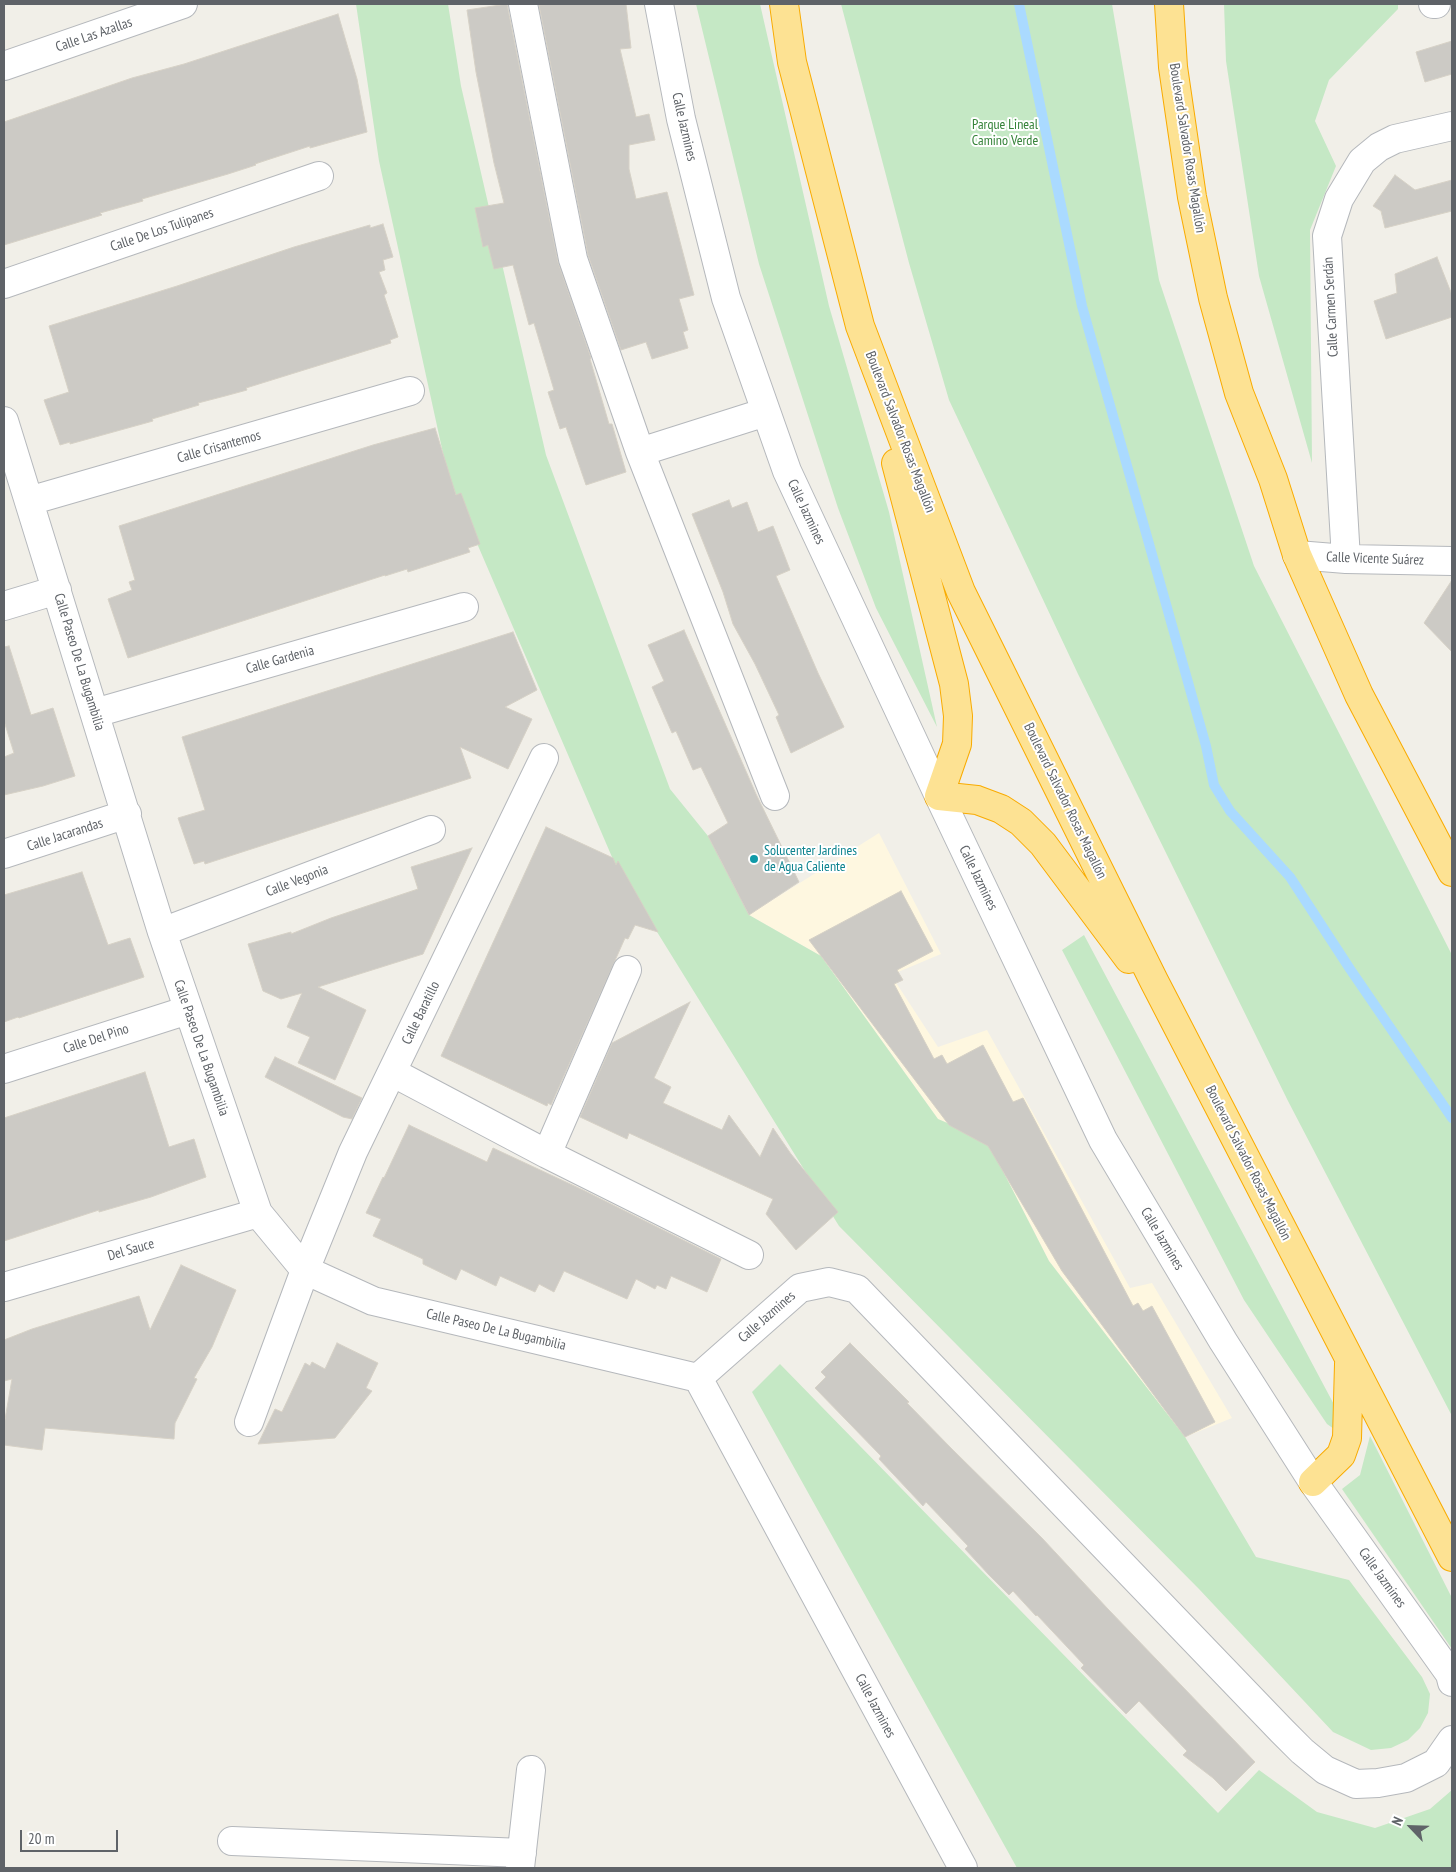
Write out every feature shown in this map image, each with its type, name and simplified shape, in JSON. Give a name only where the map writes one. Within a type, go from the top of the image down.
[{"type":"highway","name":"Boulevard Salvador Rosas Magallón","points":[[784,4],[792,62],[860,326],[961,592],[1176,1023],[1452,1557]]},
{"type":"highway","name":"Boulevard Salvador Rosas Magallón","points":[[1169,4],[1173,67],[1191,190],[1213,298],[1239,393],[1273,479],[1297,555],[1359,695],[1452,872]]},
{"type":"highway","points":[[860,326],[954,684],[958,716],[957,744],[939,796],[977,800],[1001,809],[1021,822],[1038,839],[1176,1023]]},
{"type":"highway","points":[[1313,1482],[1341,1455],[1347,1438],[1349,1360]]},
{"type":"street","name":"Calle Las Azallas","points":[[4,66],[183,4]]},
{"type":"street","points":[[523,4],[573,259],[640,452],[775,796]]},
{"type":"street","name":"Calle Jazmines","points":[[659,4],[681,119],[726,298],[766,412],[787,471],[939,796],[1103,1140],[1223,1341],[1313,1482],[1450,1674],[1452,1682]]},
{"type":"street","name":"Calle Carmen Serdán","points":[[1346,560],[1327,236],[1339,198],[1362,160],[1379,147],[1395,139],[1452,126]]},
{"type":"street","name":"Calle De Los Tulipanes","points":[[4,284],[319,176]]},
{"type":"street","name":"Calle Crisantemos","points":[[29,501],[410,392]]},
{"type":"street","points":[[640,452],[766,412]]},
{"type":"street","name":"Calle Paseo De La Bugambilia","points":[[4,421],[162,932],[258,1213],[305,1270],[373,1301],[698,1378]]},
{"type":"street","name":"Calle Vicente Suárez","points":[[1297,555],[1346,560],[1452,561]]},
{"type":"street","points":[[4,606],[57,590]]},
{"type":"street","name":"Calle Gardenia","points":[[95,713],[464,607]]},
{"type":"street","name":"Calle Baratillo","points":[[249,1422],[305,1270],[353,1152],[544,758]]},
{"type":"street","name":"Calle Jacarandas","points":[[4,854],[127,814]]},
{"type":"street","name":"Calle Vegonia","points":[[162,932],[431,830]]},
{"type":"street","points":[[547,1154],[627,970]]},
{"type":"street","name":"Calle Del Pino","points":[[4,1069],[188,1010]]},
{"type":"street","points":[[392,1072],[547,1154],[749,1255]]},
{"type":"street","name":"Del Sauce","points":[[4,1287],[258,1213]]},
{"type":"street","name":"Calle Jazmines","points":[[963,1868],[698,1378],[800,1288],[829,1282],[857,1289],[1282,1731],[1325,1770],[1356,1784],[1378,1783],[1406,1778],[1436,1763],[1452,1740]]},
{"type":"street","points":[[232,1842],[521,1861],[531,1770]]},
{"type":"shaded area","points":[[879,833],[941,954],[891,975],[938,1047],[987,1030],[1130,1288],[1152,1283],[1232,1418],[1185,1437],[1049,1261],[987,1140],[938,1119],[821,956],[749,915]]},
{"type":"green space","points":[[356,4],[448,4],[461,86],[546,455],[670,789],[708,836],[749,915],[821,956],[938,1119],[987,1140],[1049,1261],[1185,1437],[1256,1557],[1349,1580],[1422,1677],[1430,1694],[1428,1713],[1420,1728],[1408,1740],[1391,1748],[1371,1750],[1333,1732],[1199,1589],[839,1226],[615,864],[448,476],[379,161]]},
{"type":"green space","points":[[696,4],[760,4],[829,306],[889,512],[937,727],[876,608],[838,508],[759,264]]},
{"type":"green space","name":"Parque Lineal Camino Verde","points":[[841,4],[1112,4],[1159,280],[1254,566],[1452,955],[1452,1416],[1288,1101],[1078,674],[949,400],[909,263]]},
{"type":"green space","points":[[1224,4],[1398,4],[1398,9],[1329,80],[1315,121],[1336,166],[1310,230],[1312,463],[1259,276],[1226,61]]},
{"type":"green space","points":[[1084,935],[1338,1412],[1337,1431],[1327,1424],[1244,1300],[1062,950]]},
{"type":"green space","points":[[780,1364],[1218,1813],[1259,1770],[1317,1812],[1375,1828],[1430,1809],[1452,1790],[1452,1868],[1017,1868],[752,1392]]},
{"type":"green space","points":[[1370,1436],[1452,1598],[1452,1649],[1342,1489],[1360,1475]]},
{"type":"building","points":[[507,4],[558,262],[591,358],[609,424],[612,424],[626,472],[586,485],[566,427],[560,429],[548,392],[554,390],[534,323],[529,325],[513,265],[494,269],[488,245],[483,247],[475,208],[504,203],[476,72],[467,10]]},
{"type":"building","points":[[626,4],[631,48],[620,49],[636,117],[649,114],[655,140],[629,145],[629,169],[636,199],[667,192],[694,295],[679,299],[688,330],[683,332],[688,348],[652,359],[646,342],[621,350],[588,255],[539,5]]},
{"type":"building","points":[[338,14],[357,79],[367,132],[310,148],[310,146],[228,174],[100,213],[102,215],[4,245],[4,122],[132,78],[184,64]]},
{"type":"building","points":[[1452,41],[1452,74],[1425,82],[1416,52]]},
{"type":"building","points":[[1395,175],[1415,190],[1452,180],[1452,211],[1385,228],[1381,211],[1373,206]]},
{"type":"building","points":[[383,224],[393,257],[383,260],[385,270],[379,272],[387,293],[384,295],[398,337],[390,340],[391,343],[246,388],[247,390],[198,403],[199,405],[152,419],[153,421],[70,444],[70,442],[60,445],[44,400],[69,392],[49,326],[294,247],[370,225],[370,228]]},
{"type":"building","points":[[1437,257],[1452,295],[1452,317],[1386,339],[1374,301],[1397,293],[1395,274]]},
{"type":"building","points":[[435,428],[456,495],[461,493],[480,544],[468,548],[470,552],[408,572],[407,569],[385,575],[128,658],[108,599],[132,590],[129,582],[135,580],[119,526],[373,445]]},
{"type":"building","points":[[729,500],[732,508],[747,502],[758,532],[773,526],[790,570],[776,576],[818,673],[844,727],[791,753],[776,717],[779,715],[755,664],[733,624],[723,592],[692,514]]},
{"type":"building","points":[[1452,580],[1452,652],[1424,623]]},
{"type":"building","points":[[684,630],[756,794],[799,882],[749,915],[708,836],[728,823],[701,767],[693,770],[676,731],[672,733],[652,687],[664,681],[648,645]]},
{"type":"building","points":[[513,632],[537,690],[505,707],[532,719],[508,769],[460,747],[471,778],[205,864],[204,861],[194,864],[178,818],[205,810],[182,737]]},
{"type":"building","points":[[9,646],[31,715],[53,708],[75,776],[4,795],[4,757],[14,753],[4,721],[4,647]]},
{"type":"building","points":[[546,827],[613,858],[616,865],[618,861],[658,932],[635,925],[628,939],[625,938],[551,1105],[548,1103],[547,1106],[441,1056]]},
{"type":"building","points":[[472,848],[423,954],[318,987],[366,1010],[335,1080],[298,1063],[310,1037],[287,1027],[302,993],[281,999],[263,991],[248,944],[291,932],[291,934],[331,918],[418,889],[411,867]]},
{"type":"building","points":[[82,872],[108,945],[130,938],[144,977],[4,1022],[4,895]]},
{"type":"building","points":[[901,891],[933,951],[897,970],[903,980],[894,984],[934,1059],[942,1055],[947,1064],[983,1045],[1013,1102],[1023,1098],[1133,1306],[1138,1303],[1143,1311],[1152,1306],[1215,1422],[1185,1437],[1062,1271],[988,1146],[949,1125],[809,940]]},
{"type":"building","points":[[690,1002],[654,1078],[671,1087],[663,1103],[722,1130],[729,1115],[760,1157],[773,1128],[791,1154],[838,1212],[796,1250],[766,1214],[773,1199],[629,1133],[627,1139],[580,1117],[612,1043]]},
{"type":"building","points":[[275,1057],[362,1098],[352,1119],[343,1117],[265,1077]]},
{"type":"building","points":[[145,1072],[169,1147],[194,1139],[206,1177],[151,1197],[99,1212],[99,1210],[4,1241],[4,1118]]},
{"type":"building","points":[[409,1125],[487,1162],[493,1148],[583,1190],[721,1259],[707,1292],[671,1276],[666,1289],[657,1285],[655,1289],[636,1279],[627,1299],[564,1271],[554,1292],[539,1284],[535,1292],[500,1276],[496,1286],[461,1269],[456,1280],[423,1264],[423,1259],[373,1236],[381,1219],[366,1213]]},
{"type":"building","points":[[181,1265],[236,1290],[212,1347],[194,1378],[197,1379],[175,1423],[174,1439],[45,1428],[42,1450],[4,1445],[4,1425],[12,1379],[4,1381],[4,1340],[32,1329],[139,1296],[150,1330]]},
{"type":"building","points":[[337,1343],[378,1363],[366,1388],[372,1391],[335,1438],[258,1444],[275,1409],[282,1412],[305,1363],[310,1366],[312,1362],[325,1369]]},
{"type":"building","points":[[850,1343],[909,1402],[907,1403],[951,1448],[1042,1538],[1255,1762],[1226,1791],[1213,1778],[1183,1755],[1187,1751],[1139,1701],[1126,1714],[1081,1668],[1084,1665],[1037,1615],[1013,1591],[1009,1595],[989,1575],[965,1549],[968,1546],[926,1502],[923,1506],[879,1459],[881,1456],[815,1388],[826,1377],[821,1372]]},
{"type":"waterway","points":[[1019,4],[1082,306],[1206,746],[1214,785],[1230,811],[1290,877],[1350,969],[1452,1118]]},
{"type":"place","name":"Solucenter Jardines de Agua Caliente","points":[[754,859]]}]
